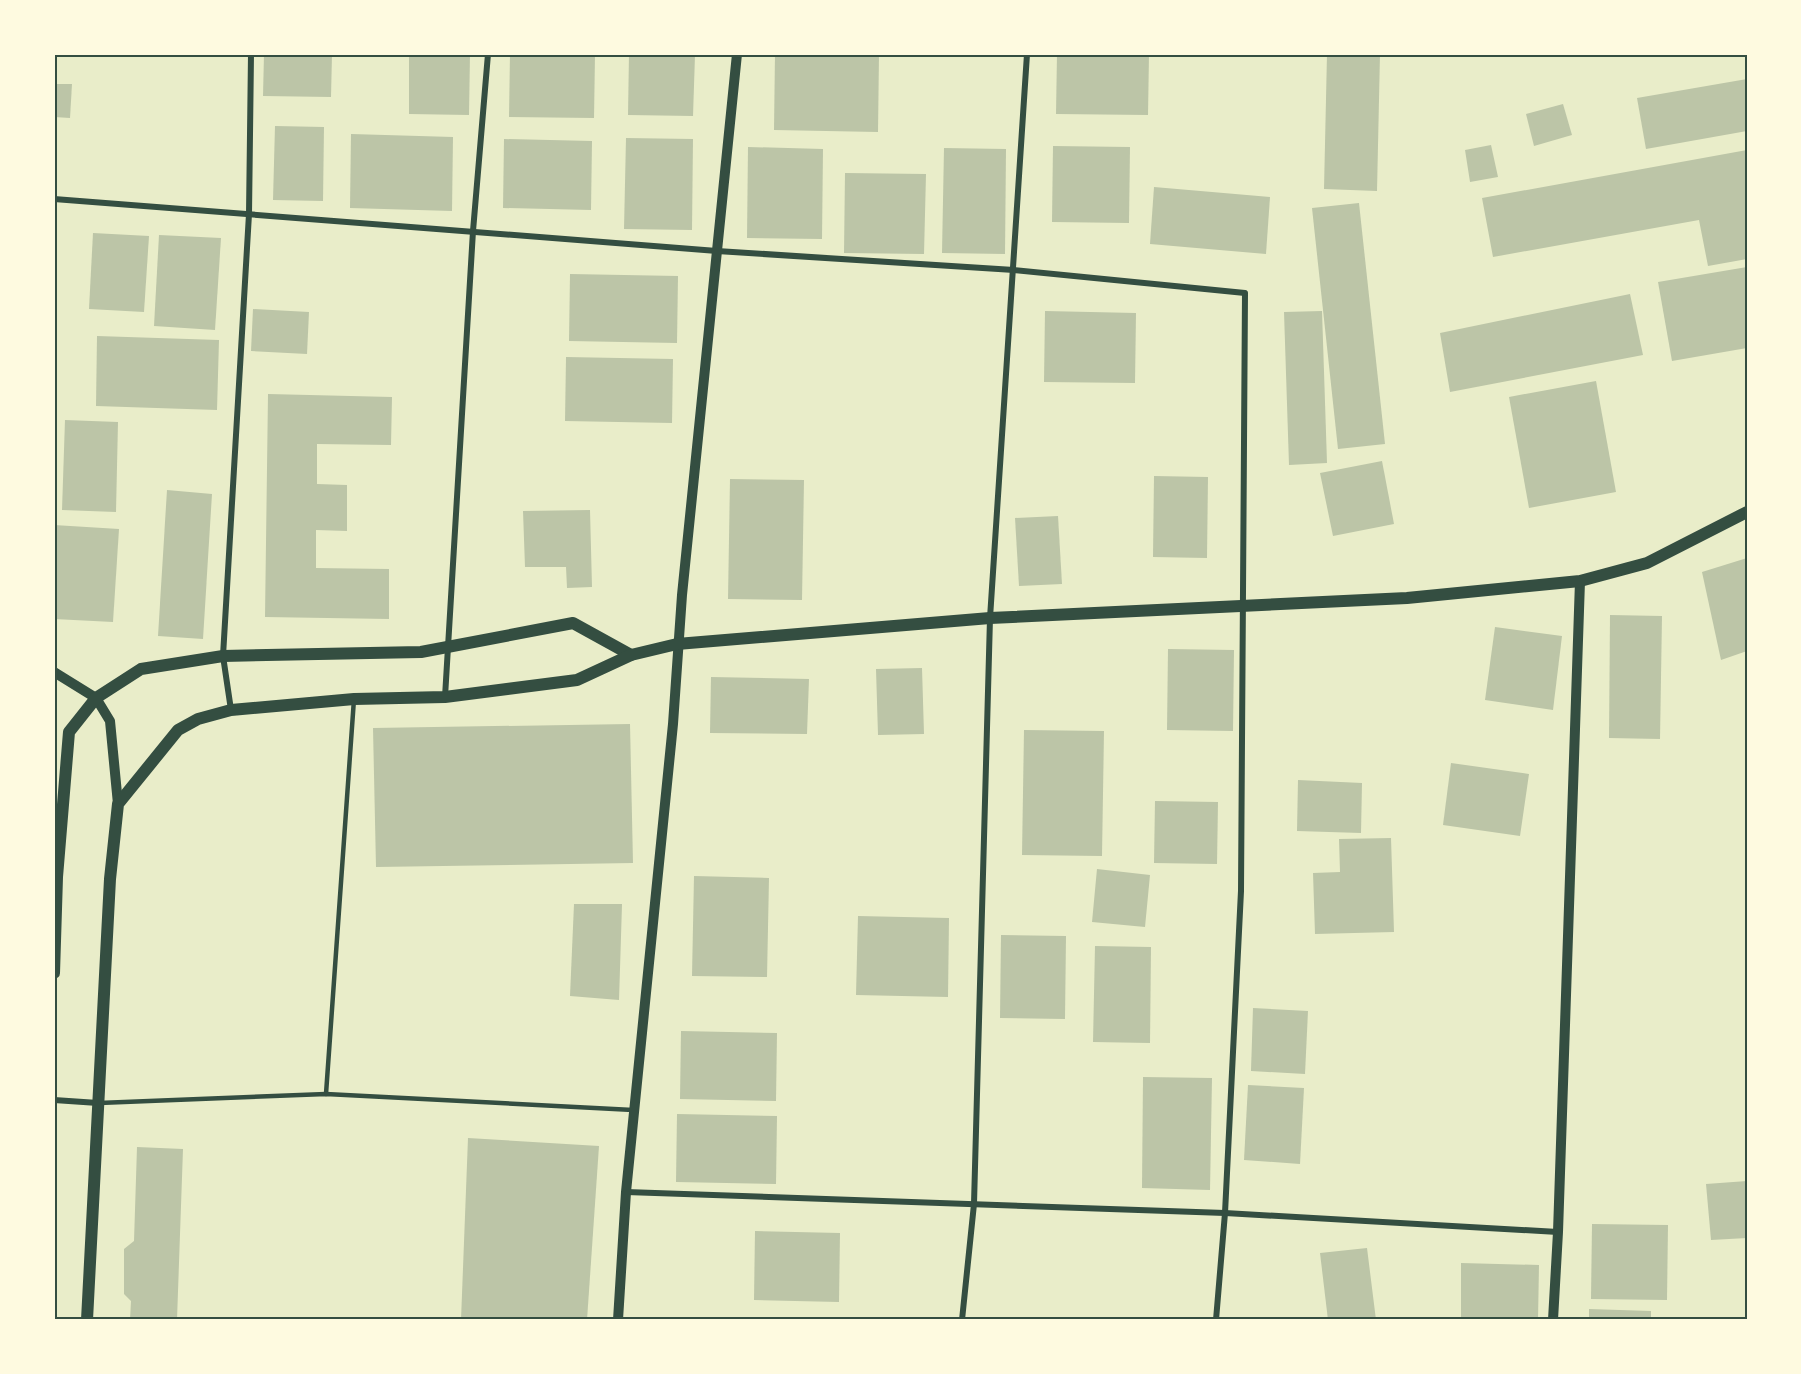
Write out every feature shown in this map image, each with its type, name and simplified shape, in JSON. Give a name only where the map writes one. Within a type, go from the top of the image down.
[{"type":"main road","points":[[87,1320],[110,879],[118,804],[178,730],[198,719],[231,710],[354,699],[445,697],[577,680],[631,655],[677,644],[990,618],[1244,604],[1407,598],[1580,582],[1647,563],[1747,512]]},
{"type":"main road","points":[[54,973],[57,877],[69,732],[96,698],[141,669],[223,656],[421,652],[447,649],[573,623],[631,655]]},
{"type":"street","points":[[231,710],[223,656],[249,214],[251,54]]},
{"type":"street","points":[[445,697],[473,231],[488,54]]},
{"type":"street","points":[[618,1320],[626,1192],[673,724],[677,644],[737,54]]},
{"type":"street","points":[[962,1320],[974,1204],[990,618],[1028,54]]},
{"type":"street","points":[[54,199],[717,251],[1014,270],[1245,293],[1241,891],[1225,1214],[1216,1320]]},
{"type":"street","points":[[1553,1320],[1580,582]]},
{"type":"street","points":[[54,672],[96,698],[110,721],[118,804]]},
{"type":"street","points":[[54,1100],[99,1103]]},
{"type":"street","points":[[626,1192],[1225,1214],[1558,1232]]},
{"type":"lane","points":[[327,1094],[354,699]]},
{"type":"lane","points":[[99,1103],[327,1094],[636,1110]]},
{"type":"building","points":[[264,54],[332,54],[331,97],[263,96]]},
{"type":"building","points":[[409,54],[470,54],[469,115],[409,114]]},
{"type":"building","points":[[510,54],[595,54],[594,118],[509,117]]},
{"type":"building","points":[[629,54],[695,55],[693,116],[628,115]]},
{"type":"building","points":[[775,54],[879,54],[878,132],[774,130]]},
{"type":"building","points":[[1057,54],[1149,54],[1148,115],[1056,114]]},
{"type":"building","points":[[1327,54],[1380,54],[1377,191],[1324,189]]},
{"type":"building","points":[[1747,79],[1747,131],[1646,149],[1637,98]]},
{"type":"building","points":[[54,84],[72,84],[70,118],[54,117]]},
{"type":"building","points":[[1563,104],[1572,135],[1534,146],[1526,114]]},
{"type":"building","points":[[275,126],[324,127],[323,201],[273,200]]},
{"type":"building","points":[[351,134],[453,137],[452,211],[350,208]]},
{"type":"building","points":[[626,138],[693,139],[692,230],[624,229]]},
{"type":"building","points":[[504,139],[592,141],[591,210],[503,208]]},
{"type":"building","points":[[1491,145],[1498,177],[1470,182],[1465,150]]},
{"type":"building","points":[[1053,146],[1130,147],[1129,223],[1052,222]]},
{"type":"building","points":[[748,147],[823,149],[822,239],[747,238]]},
{"type":"building","points":[[944,148],[1006,149],[1005,254],[942,253]]},
{"type":"building","points":[[1747,150],[1747,259],[1708,266],[1699,220],[1493,257],[1482,198]]},
{"type":"building","points":[[845,173],[926,174],[924,254],[844,253]]},
{"type":"building","points":[[1154,187],[1270,197],[1266,254],[1150,244]]},
{"type":"building","points":[[1359,203],[1385,444],[1338,449],[1312,208]]},
{"type":"building","points":[[93,233],[149,236],[144,312],[89,309]]},
{"type":"building","points":[[159,235],[221,238],[215,330],[154,326]]},
{"type":"building","points":[[1747,267],[1747,348],[1672,361],[1658,282]]},
{"type":"building","points":[[570,274],[678,276],[677,343],[569,341]]},
{"type":"building","points":[[1630,294],[1643,355],[1450,392],[1440,333]]},
{"type":"building","points":[[253,309],[309,312],[307,354],[251,351]]},
{"type":"building","points":[[1045,311],[1136,313],[1135,383],[1044,382]]},
{"type":"building","points":[[1322,311],[1327,463],[1289,465],[1284,312]]},
{"type":"building","points":[[54,329],[57,329],[56,357],[54,357]]},
{"type":"building","points":[[97,336],[219,340],[217,410],[96,406]]},
{"type":"building","points":[[566,357],[673,359],[672,423],[565,421]]},
{"type":"building","points":[[1596,381],[1616,492],[1529,508],[1509,397]]},
{"type":"building","points":[[268,394],[392,397],[391,445],[317,444],[317,484],[347,485],[347,531],[316,530],[316,568],[389,569],[389,619],[265,617]]},
{"type":"building","points":[[65,420],[118,422],[116,512],[62,510]]},
{"type":"building","points":[[1382,461],[1394,524],[1333,536],[1320,473]]},
{"type":"building","points":[[1154,476],[1208,477],[1207,558],[1153,557]]},
{"type":"building","points":[[730,479],[804,480],[802,600],[728,599]]},
{"type":"building","points":[[167,490],[212,494],[203,639],[158,636]]},
{"type":"building","points":[[590,510],[592,587],[567,588],[566,567],[525,567],[523,511]]},
{"type":"building","points":[[1058,516],[1062,584],[1019,586],[1015,518]]},
{"type":"building","points":[[54,525],[119,529],[113,622],[54,619]]},
{"type":"building","points":[[1747,558],[1747,651],[1721,660],[1702,572]]},
{"type":"building","points":[[1610,615],[1662,616],[1660,739],[1609,738]]},
{"type":"building","points":[[1495,627],[1562,636],[1553,710],[1485,700]]},
{"type":"building","points":[[1168,649],[1234,650],[1233,731],[1167,730]]},
{"type":"building","points":[[922,668],[924,734],[878,735],[876,669]]},
{"type":"building","points":[[711,677],[809,679],[807,734],[710,733]]},
{"type":"building","points":[[630,724],[633,863],[376,867],[373,728]]},
{"type":"building","points":[[1024,730],[1104,731],[1102,856],[1022,855]]},
{"type":"building","points":[[1451,763],[1529,774],[1520,836],[1443,825]]},
{"type":"building","points":[[1298,780],[1362,783],[1361,833],[1297,831]]},
{"type":"building","points":[[1155,801],[1218,802],[1217,864],[1154,863]]},
{"type":"building","points":[[1391,838],[1394,932],[1315,934],[1313,873],[1340,872],[1339,839]]},
{"type":"building","points":[[1097,869],[1150,875],[1145,927],[1092,922]]},
{"type":"building","points":[[694,876],[769,878],[767,977],[692,976]]},
{"type":"building","points":[[574,904],[622,904],[619,1000],[570,996]]},
{"type":"building","points":[[858,916],[949,918],[948,997],[856,995]]},
{"type":"building","points":[[1001,935],[1066,936],[1065,1019],[1000,1018]]},
{"type":"building","points":[[1095,946],[1151,947],[1150,1043],[1093,1042]]},
{"type":"building","points":[[1253,1008],[1308,1011],[1305,1074],[1251,1071]]},
{"type":"building","points":[[681,1031],[777,1033],[776,1101],[680,1099]]},
{"type":"building","points":[[1143,1077],[1212,1078],[1210,1190],[1142,1188]]},
{"type":"building","points":[[1248,1085],[1304,1088],[1300,1164],[1244,1160]]},
{"type":"building","points":[[677,1114],[777,1116],[776,1184],[676,1182]]},
{"type":"building","points":[[468,1138],[599,1146],[587,1320],[461,1320]]},
{"type":"building","points":[[137,1147],[183,1149],[177,1320],[130,1320],[131,1301],[124,1294],[124,1249],[134,1241]]},
{"type":"building","points":[[1747,1181],[1747,1238],[1711,1240],[1706,1184]]},
{"type":"building","points":[[1592,1224],[1668,1225],[1667,1300],[1591,1299]]},
{"type":"building","points":[[755,1231],[840,1233],[839,1302],[754,1300]]},
{"type":"building","points":[[1367,1248],[1376,1320],[1328,1320],[1320,1253]]},
{"type":"building","points":[[1461,1263],[1539,1265],[1538,1320],[1461,1320]]},
{"type":"building","points":[[1589,1309],[1651,1311],[1651,1320],[1589,1320]]}]
